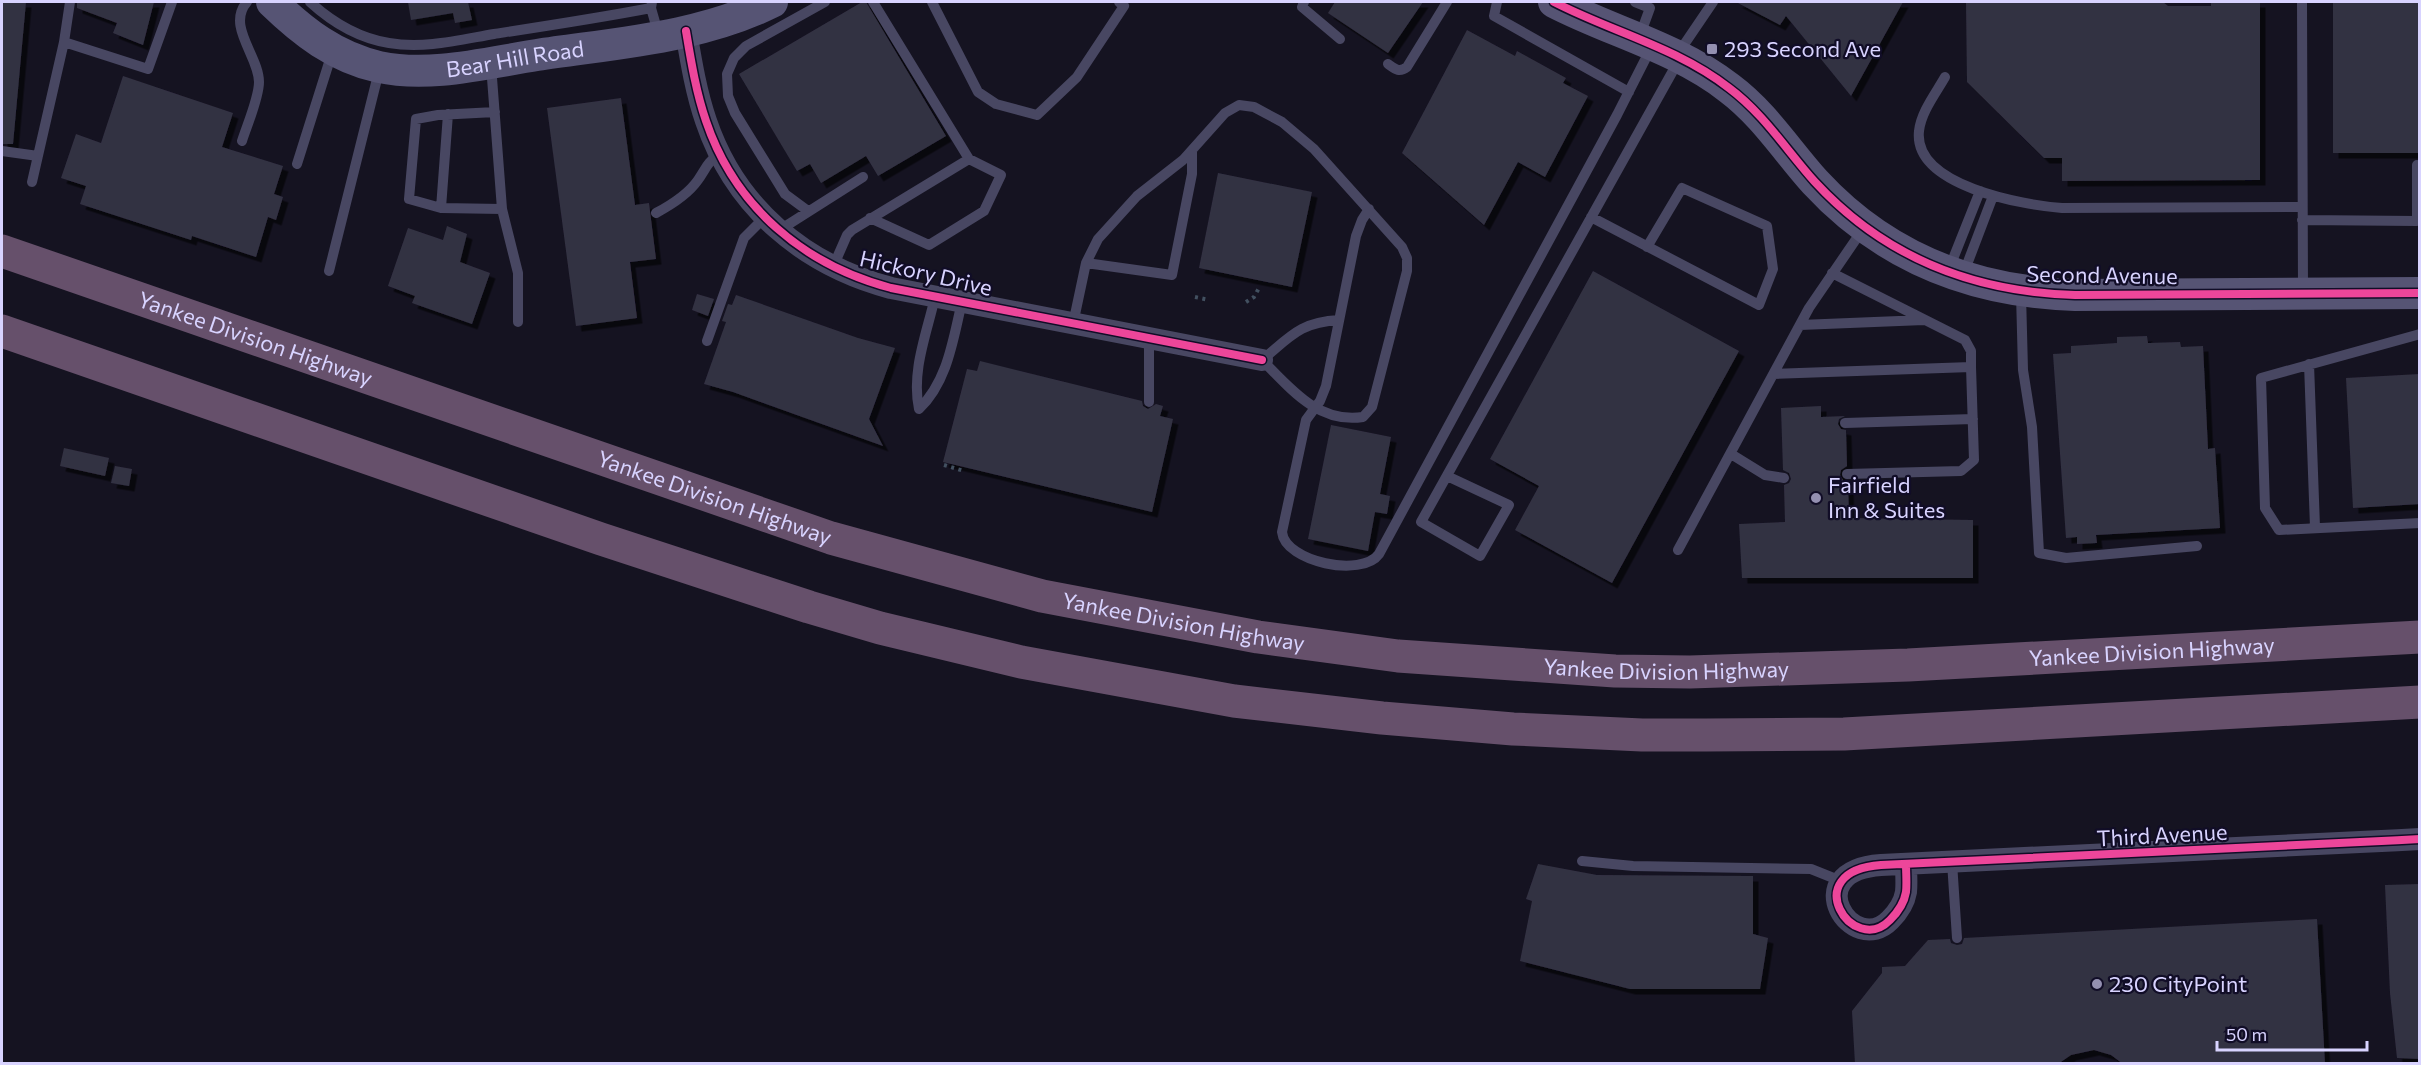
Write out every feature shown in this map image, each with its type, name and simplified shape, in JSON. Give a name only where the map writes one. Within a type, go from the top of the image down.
[{"type":"highway","name":"Yankee Division Highway","points":[[2,251],[831,538],[1042,596],[1258,637],[1409,657],[1615,671],[1689,672],[1897,665],[2420,637]]},
{"type":"highway","points":[[2,331],[601,539],[809,607],[880,628],[1021,662],[1234,701],[1457,725],[1582,733],[1695,735],[1844,734],[2420,702]]},
{"type":"street","name":"Bear Hill Road","points":[[272,2],[302,30],[333,50],[380,67],[423,71],[490,62],[658,16],[730,20],[772,2]]},
{"type":"street","name":"Second Avenue","points":[[1563,4],[1662,48],[1712,75],[1742,98],[1760,116],[1845,212],[1902,251],[1955,275],[2021,291],[2075,295],[2420,293]]},
{"type":"street","name":"Hickory Drive","points":[[658,16],[700,103],[719,154],[740,188],[771,224],[833,267],[877,284],[935,297],[1262,360]]},
{"type":"street","name":"Third Avenue","points":[[1840,881],[1863,866],[2420,839]]},
{"type":"street","points":[[1840,881],[1836,894],[1839,909],[1845,920],[1859,929],[1872,929],[1887,924],[1900,910],[1905,893],[1906,864]]},
{"type":"lane","points":[[32,182],[64,42],[70,2]]},
{"type":"lane","points":[[64,42],[148,69],[172,2]]},
{"type":"lane","points":[[242,141],[259,84],[240,22],[242,7],[247,2]]},
{"type":"lane","points":[[310,2],[353,33],[388,43],[413,45],[562,25],[658,16]]},
{"type":"lane","points":[[808,211],[785,194],[735,113],[728,96],[727,74],[734,58],[746,46],[825,2]]},
{"type":"lane","points":[[870,218],[929,245],[984,211],[1001,175],[969,159],[873,2]]},
{"type":"lane","points":[[932,2],[978,92],[996,104],[1037,115],[1077,77],[1124,6],[1119,2]]},
{"type":"lane","points":[[1305,2],[1302,7],[1340,39]]},
{"type":"lane","points":[[1388,64],[1397,70],[1407,68],[1447,2]]},
{"type":"lane","points":[[1497,2],[1494,16],[1629,92]]},
{"type":"lane","points":[[1447,476],[1509,505],[1480,556],[1421,522],[1591,217],[1662,48],[1650,8],[1635,2]]},
{"type":"lane","points":[[1369,209],[1356,236],[1326,386],[1304,428],[1283,523],[1283,538],[1296,552],[1323,562],[1366,565],[1379,554],[1629,92],[1662,48],[1713,2]]},
{"type":"lane","points":[[2302,2],[2303,294]]},
{"type":"lane","points":[[297,164],[333,50]]},
{"type":"lane","points":[[490,62],[502,209],[518,273],[518,322]]},
{"type":"lane","points":[[329,271],[380,67]]},
{"type":"lane","points":[[1945,77],[1920,123],[1921,150],[1933,165],[1993,196],[2036,205],[2062,207],[2302,207]]},
{"type":"lane","points":[[1073,324],[1086,263],[1098,238],[1128,205],[1192,152],[1225,113],[1239,105],[1254,107],[1298,134],[1402,247],[1408,264],[1372,407],[1366,415],[1358,417],[1328,413],[1314,408],[1296,394],[1262,360],[1304,326],[1316,322],[1339,320]]},
{"type":"lane","points":[[495,112],[448,114],[416,119],[409,199],[441,208],[502,209]]},
{"type":"lane","points":[[441,208],[448,114]]},
{"type":"lane","points":[[2,151],[38,156]]},
{"type":"lane","points":[[1086,263],[1172,275],[1193,166],[1192,152]]},
{"type":"lane","points":[[656,213],[678,199],[696,182],[705,166],[719,154]]},
{"type":"lane","points":[[833,267],[847,235],[870,218],[969,159]]},
{"type":"lane","points":[[2302,220],[2417,221],[2417,165]]},
{"type":"lane","points":[[707,341],[744,238],[771,224],[808,211],[863,177]]},
{"type":"lane","points":[[1591,217],[1647,247],[1759,305],[1773,269],[1767,226],[1682,188],[1647,247]]},
{"type":"lane","points":[[1955,275],[1980,191]]},
{"type":"lane","points":[[1955,275],[1993,196]]},
{"type":"lane","points":[[1678,550],[1800,325],[1864,226]]},
{"type":"lane","points":[[1832,273],[1965,340],[1971,351],[1974,460],[1961,471],[1847,474]]},
{"type":"lane","points":[[2021,291],[2023,363],[2032,427],[2038,553],[2066,558],[2198,546]]},
{"type":"lane","points":[[935,297],[916,376],[919,408],[933,393],[944,372],[962,302]]},
{"type":"lane","points":[[1800,325],[1927,320]]},
{"type":"lane","points":[[2420,334],[2261,378],[2265,508],[2279,530],[2420,523]]},
{"type":"lane","points":[[1149,339],[1149,402]]},
{"type":"lane","points":[[2309,364],[2315,527]]},
{"type":"lane","points":[[1774,374],[1971,367]]},
{"type":"lane","points":[[1845,423],[1973,419]]},
{"type":"lane","points":[[1731,454],[1766,475],[1784,478]]},
{"type":"lane","points":[[1582,861],[1633,867],[1811,868],[1840,881]]},
{"type":"lane","points":[[1952,862],[1957,938]]},
{"type":"path","points":[[1246,302],[1254,297],[1259,288]]},
{"type":"path","points":[[1195,297],[1209,300]]},
{"type":"path","points":[[944,465],[964,471]]},
{"type":"building","points":[[2,2],[26,2],[13,144],[2,144]]},
{"type":"building","points":[[77,2],[154,2],[143,45],[113,33],[117,23],[77,8]]},
{"type":"building","points":[[408,2],[468,2],[472,20],[455,23],[453,13],[411,20]]},
{"type":"building","points":[[862,2],[866,2],[946,136],[878,176],[866,156],[821,183],[810,164],[797,171],[739,74]]},
{"type":"building","points":[[1335,2],[1423,2],[1388,53],[1328,13]]},
{"type":"building","points":[[1736,2],[1903,2],[1851,96],[1786,16],[1780,25]]},
{"type":"building","points":[[1966,2],[2163,2],[2168,6],[2211,6],[2211,2],[2260,2],[2260,180],[2062,181],[2062,158],[2044,158],[1967,82]]},
{"type":"building","points":[[2333,2],[2420,2],[2420,153],[2333,153]]},
{"type":"building","points":[[1467,30],[1515,56],[1517,51],[1566,78],[1563,83],[1588,96],[1545,177],[1518,162],[1484,225],[1402,153]]},
{"type":"building","points":[[123,76],[233,113],[222,147],[283,166],[274,194],[283,197],[276,220],[268,217],[256,257],[192,236],[191,240],[80,204],[86,186],[61,178],[76,134],[101,143]]},
{"type":"building","points":[[621,98],[635,205],[649,203],[656,259],[630,262],[637,318],[576,326],[547,108]]},
{"type":"building","points":[[1218,173],[1312,192],[1292,287],[1199,268]]},
{"type":"building","points":[[447,226],[467,234],[460,262],[490,273],[472,324],[412,303],[415,296],[388,286],[408,228],[443,240]]},
{"type":"building","points":[[1593,271],[1739,351],[1612,583],[1515,530],[1539,486],[1490,459]]},
{"type":"building","points":[[697,294],[714,299],[708,316],[692,310]]},
{"type":"building","points":[[736,295],[858,338],[895,348],[869,419],[883,446],[733,392],[704,384],[726,322],[722,321],[728,304],[732,305]]},
{"type":"building","points":[[2147,336],[2148,343],[2180,342],[2181,347],[2203,346],[2208,449],[2215,448],[2220,528],[2096,535],[2097,543],[2077,544],[2077,537],[2066,538],[2053,354],[2071,353],[2071,346],[2117,343],[2117,337]]},
{"type":"building","points":[[980,361],[1142,401],[1143,406],[1148,409],[1156,404],[1163,406],[1160,416],[1173,419],[1152,512],[943,462],[967,369],[977,371]]},
{"type":"building","points":[[2420,374],[2420,504],[2353,508],[2346,378]]},
{"type":"building","name":"Fairfield Inn & Suites","points":[[1821,406],[1821,417],[1845,416],[1839,419],[1838,424],[1841,429],[1846,430],[1847,466],[1841,470],[1840,475],[1843,480],[1848,481],[1849,518],[1973,520],[1973,578],[1742,578],[1739,524],[1785,522],[1784,485],[1791,479],[1789,473],[1783,470],[1781,408]]},
{"type":"building","points":[[1331,425],[1391,437],[1380,494],[1390,496],[1387,514],[1375,512],[1368,551],[1308,539]]},
{"type":"building","points":[[64,448],[109,458],[105,476],[60,466]]},
{"type":"building","points":[[115,466],[132,469],[129,486],[111,483]]},
{"type":"building","points":[[1538,864],[1597,875],[1753,876],[1753,934],[1768,938],[1760,989],[1630,989],[1520,961],[1532,901],[1526,899]]},
{"type":"building","points":[[2420,884],[2420,1059],[2397,1058],[2390,993],[2385,885]]},
{"type":"building","name":"230 CityPoint","points":[[2317,919],[2325,1064],[2123,1064],[2111,1055],[2094,1050],[2071,1055],[2058,1064],[1855,1064],[1852,1011],[1882,973],[1882,967],[1905,966],[1928,940],[1950,939],[1951,943],[1957,945],[1962,944],[1964,938]]},
{"type":"cycle path","points":[[1554,2],[1666,51],[1709,74],[1753,109],[1815,182],[1842,209],[1901,250],[1933,266],[1966,278],[2001,287],[2075,295],[2420,293]]},
{"type":"cycle path","points":[[686,31],[706,121],[719,152],[735,180],[754,206],[777,228],[802,248],[829,264],[859,278],[891,288],[1262,360]]},
{"type":"cycle path","points":[[1906,864],[1905,896],[1896,914],[1890,920],[1876,929],[1861,928],[1848,921],[1840,909],[1837,895],[1841,881],[1855,871],[1881,865],[2420,839]]},
{"type":"place","name":"293 Second Ave","points":[[1712,49]]},
{"type":"place","name":"Fairfield Inn & Suites","points":[[1816,498]]},
{"type":"place","name":"230 CityPoint","points":[[2097,984]]}]
